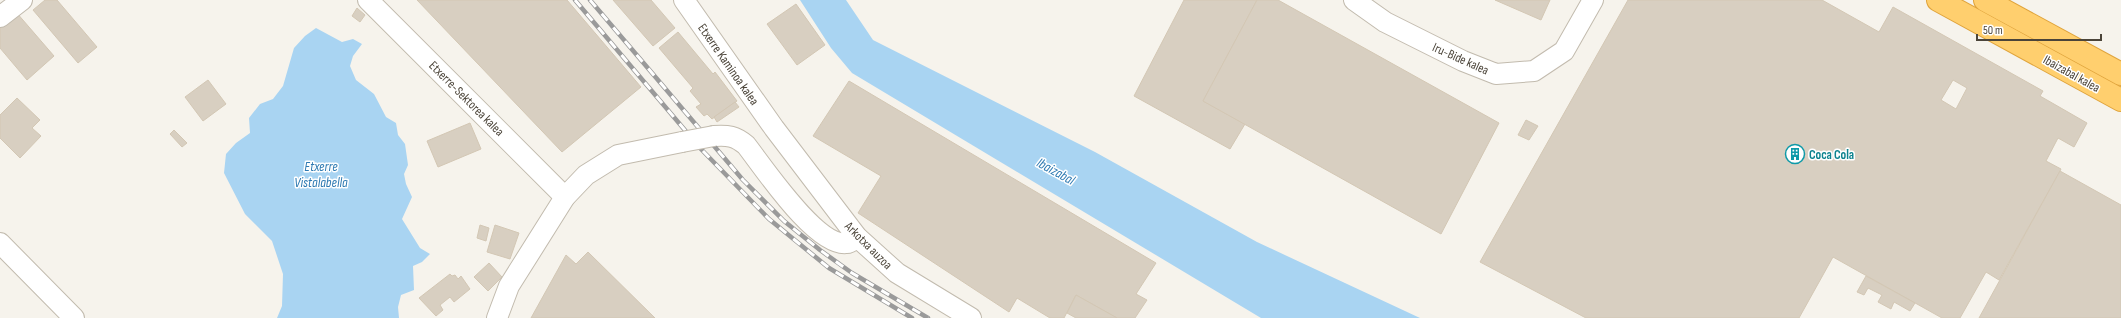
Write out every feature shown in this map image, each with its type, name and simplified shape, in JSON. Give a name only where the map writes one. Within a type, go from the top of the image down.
[{"type":"highway","name":"Ibaizabal kalea","points":[[1938,0],[2121,100]]},
{"type":"highway","name":"Ibaizabal kalea","points":[[1985,0],[2121,74]]},
{"type":"street","points":[[0,16],[22,0]]},
{"type":"street","name":"Etxerre-Sektorea kalea","points":[[368,0],[565,197]]},
{"type":"street","name":"Etxerre Kaminoa kalea","points":[[684,0],[774,128]]},
{"type":"street","name":"Iru-Bide kalea","points":[[1354,0],[1385,22],[1463,61],[1496,74],[1534,70],[1564,51],[1593,0]]},
{"type":"street","name":"Arkotxa auzoa","points":[[774,128],[858,237],[897,272],[971,318]]},
{"type":"street","points":[[497,317],[509,286],[565,197],[586,175],[618,154],[714,136],[728,135],[737,138],[746,145],[804,218],[822,235],[842,244],[850,243],[858,237]]},
{"type":"street","points":[[0,243],[74,318]]},
{"type":"water","name":"Ibaizabal","points":[[800,0],[846,0],[873,40],[1095,152],[1257,242],[1420,318],[1261,318],[852,73],[831,48]]},
{"type":"water","name":"Etxerre Vistalabella","points":[[316,28],[342,42],[353,39],[362,44],[353,56],[350,66],[356,80],[374,94],[386,117],[396,123],[398,135],[405,144],[408,165],[404,174],[406,184],[412,197],[402,219],[420,248],[430,254],[422,262],[413,266],[414,290],[401,295],[398,307],[399,318],[277,318],[282,306],[283,274],[272,241],[245,214],[224,173],[226,154],[236,143],[250,133],[249,118],[260,104],[273,99],[283,86],[294,48],[305,36]]},
{"type":"building","points":[[45,0],[57,0],[97,47],[78,63],[33,10]]},
{"type":"building","points":[[417,0],[567,0],[641,87],[562,152]]},
{"type":"building","points":[[613,0],[651,0],[675,28],[653,46]]},
{"type":"building","points":[[1184,0],[1257,0],[1203,101],[1245,124],[1230,149],[1134,96]]},
{"type":"building","points":[[1257,0],[1278,0],[1499,123],[1441,234],[1203,101]]},
{"type":"building","points":[[1495,0],[1550,0],[1541,20]]},
{"type":"building","name":"Coca Cola","points":[[1628,0],[1822,0],[1879,32],[1893,7],[2043,91],[2040,96],[2087,123],[2074,147],[2058,138],[2046,161],[2061,169],[2060,171],[1999,280],[1986,272],[1960,318],[1942,318],[1833,257],[1799,318],[1586,318],[1480,262]],"holes":[[[1953,80],[1967,88],[1956,109],[1941,100]]]},
{"type":"building","points":[[796,4],[825,45],[797,65],[767,24]]},
{"type":"building","points":[[357,8],[365,15],[360,22],[352,16]]},
{"type":"building","points":[[16,12],[54,56],[27,80],[0,48],[0,27]]},
{"type":"building","points":[[678,32],[713,74],[715,72],[737,101],[712,119],[707,114],[704,116],[696,107],[701,104],[690,91],[693,88],[659,48]]},
{"type":"building","points":[[208,80],[226,104],[203,121],[185,97]]},
{"type":"building","points":[[849,81],[1156,263],[1136,294],[1147,300],[1135,318],[1117,318],[1076,295],[1064,318],[1050,318],[1017,298],[1009,312],[858,213],[881,176],[813,136]]},
{"type":"building","points":[[17,98],[40,120],[32,128],[41,136],[20,158],[0,138],[0,115]]},
{"type":"building","points":[[735,102],[739,107],[717,122],[714,117]]},
{"type":"building","points":[[1526,120],[1538,126],[1529,140],[1518,135]]},
{"type":"building","points":[[470,123],[481,149],[438,167],[427,141]]},
{"type":"building","points":[[174,130],[187,143],[182,147],[170,134]]},
{"type":"building","points":[[2060,171],[2121,205],[2121,318],[1979,318]]},
{"type":"building","points":[[480,225],[489,228],[486,241],[477,238]]},
{"type":"building","points":[[495,225],[519,233],[510,259],[487,252]]},
{"type":"building","points":[[588,252],[655,318],[531,318],[566,255],[576,264]]},
{"type":"building","points":[[489,263],[502,277],[488,291],[474,277]]},
{"type":"building","points":[[450,274],[452,276],[455,275],[458,279],[461,276],[470,289],[454,302],[450,297],[440,305],[443,310],[436,316],[419,298]]},
{"type":"building","points":[[1866,276],[1915,303],[1910,311],[1894,302],[1891,309],[1878,302],[1882,295],[1868,288],[1864,295],[1857,292]]},
{"type":"building","points":[[1076,295],[1117,318],[1076,318],[1067,313]]},
{"type":"railway","points":[[575,0],[700,148],[769,219],[829,268],[912,318]]},
{"type":"railway","points":[[590,0],[743,180],[784,221],[852,273],[928,318]]},
{"type":"place","name":"Coca Cola","points":[[1795,154]]}]
